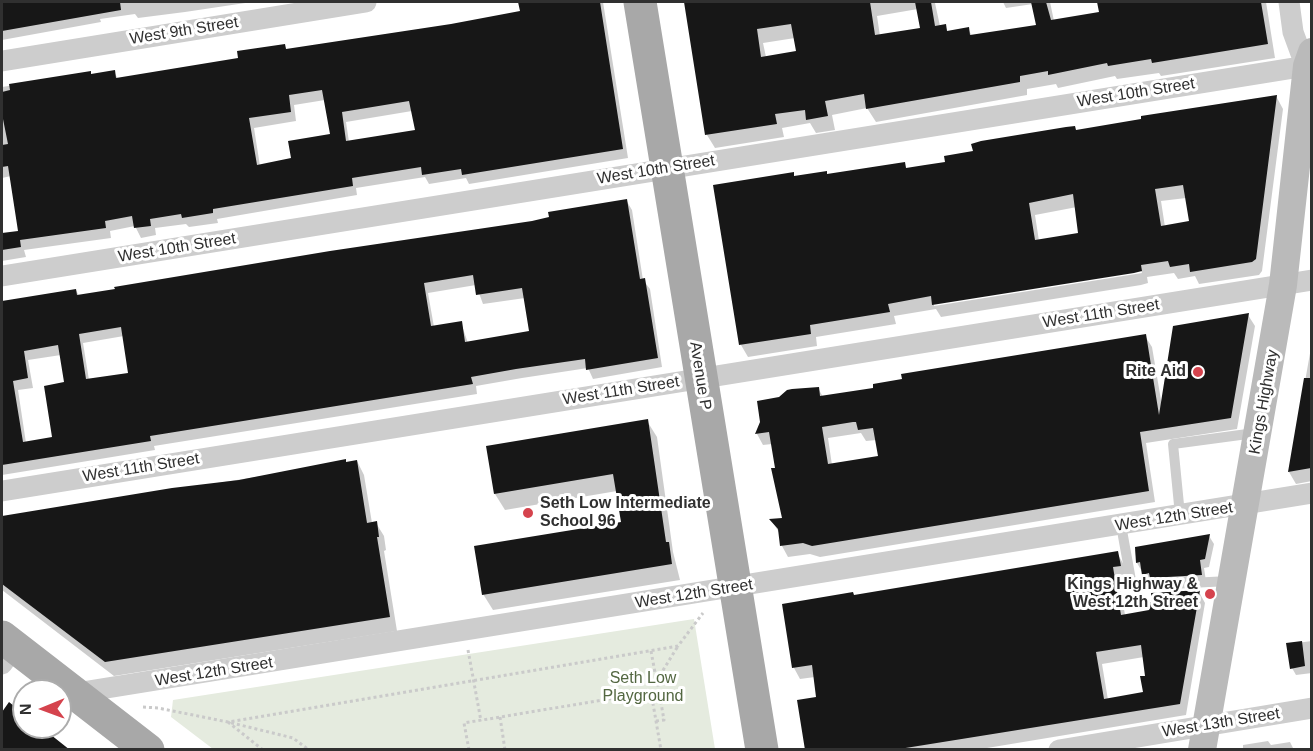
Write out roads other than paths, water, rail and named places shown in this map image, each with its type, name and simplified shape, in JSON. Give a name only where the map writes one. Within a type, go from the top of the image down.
[{"type":"main road","name":"Avenue P","points":[[640,2],[762,750]]},
{"type":"main road","points":[[6,649],[76,693],[148,750]]},
{"type":"street","name":"West 9th Street","points":[[2,61],[366,2]]},
{"type":"street","points":[[1289,2],[1293,32],[1310,68]]},
{"type":"street","name":"West 10th Street","points":[[2,276],[666,168],[1310,68]]},
{"type":"street","name":"Kings Highway","points":[[1204,738],[1283,285],[1310,68]]},
{"type":"street","name":"West 11th Street","points":[[2,490],[1311,279]]},
{"type":"street","name":"West 12th Street","points":[[76,693],[1311,493]]},
{"type":"street","name":"West 13th Street","points":[[1059,750],[1204,738],[1311,708]]},
{"type":"lane","points":[[1180,514],[1173,444],[1259,433]]},
{"type":"lane","points":[[1121,525],[1132,586],[1232,581]]},
{"type":"place","name":"Rite Aid","points":[[1198,372]]},
{"type":"place","name":"Seth Low Intermediate School 96","points":[[528,513]]},
{"type":"place","name":"Kings Highway & West 12th Street","points":[[1210,594]]},
{"type":"park label","name":"Seth Low Playground","points":[[643,688]]}]
